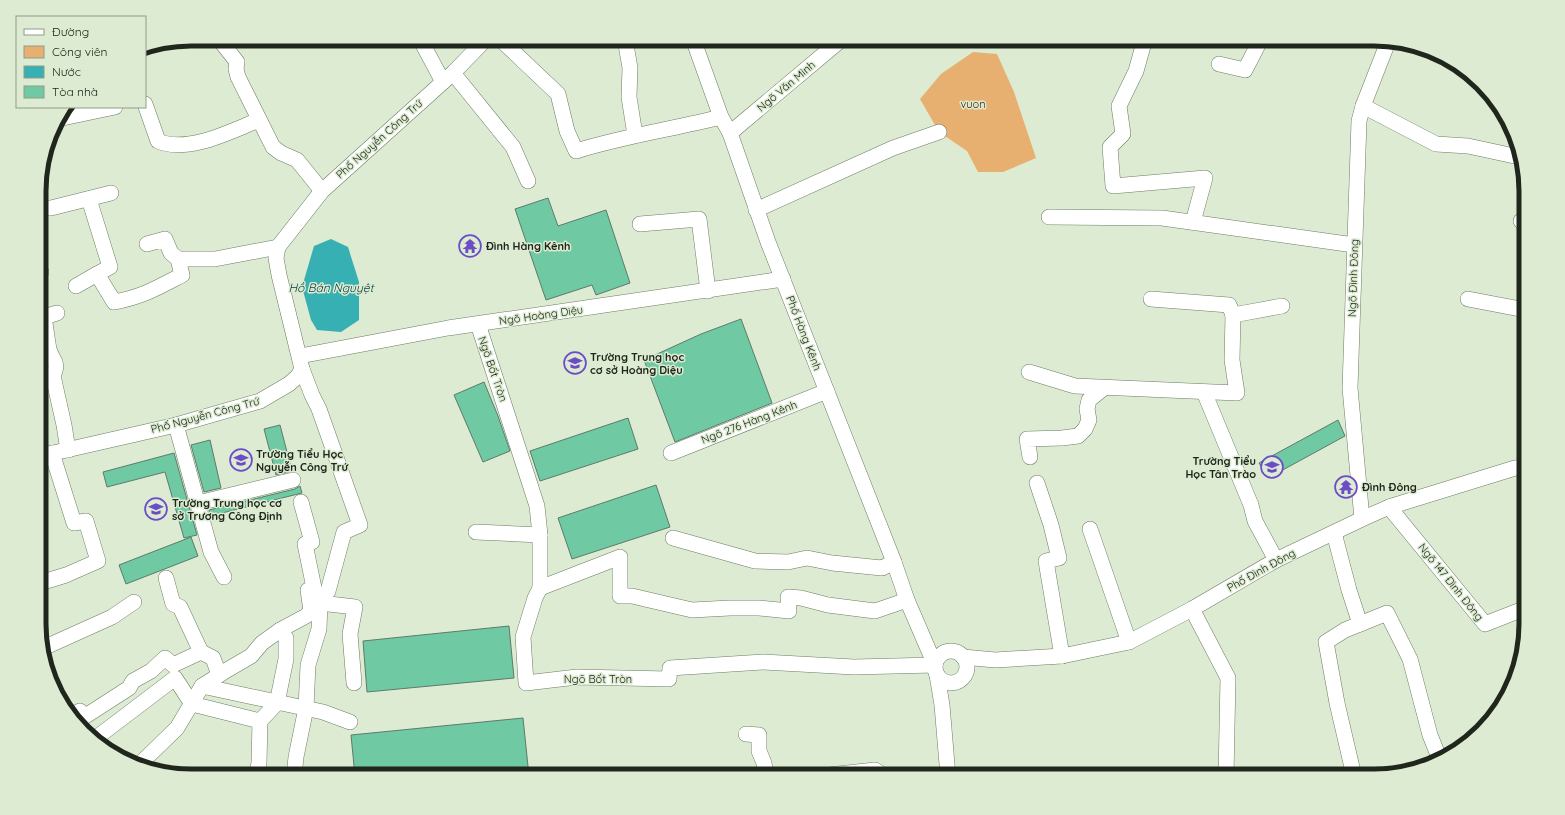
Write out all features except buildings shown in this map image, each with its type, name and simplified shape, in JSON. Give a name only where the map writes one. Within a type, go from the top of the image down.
[{"type":"street","points":[[224,46],[237,62],[236,69],[238,77],[273,147],[297,160],[322,191]]},
{"type":"street","points":[[425,46],[448,77],[513,147],[528,181]]},
{"type":"street","name":"Phố Nguyễn Công Trứ","points":[[278,247],[322,191],[448,77],[479,46]]},
{"type":"street","points":[[507,46],[558,94],[567,131],[576,151],[635,135],[680,127],[721,117]]},
{"type":"street","points":[[626,46],[630,68],[629,97],[635,135]]},
{"type":"street","name":"Phố Hàng Kênh","points":[[695,46],[721,117],[730,133],[756,210],[894,562],[907,600],[936,670],[942,705],[947,769]]},
{"type":"street","name":"Ngõ Văn Minh","points":[[730,133],[834,46]]},
{"type":"street","points":[[1142,46],[1136,71],[1119,106],[1123,134],[1110,147],[1113,186],[1205,178],[1193,222]]},
{"type":"street","points":[[1219,64],[1245,70],[1257,46]]},
{"type":"street","name":"Ngõ Đình Đông","points":[[1362,518],[1350,388],[1359,121],[1363,106],[1386,46]]},
{"type":"street","points":[[1363,106],[1436,144],[1468,146],[1515,156]]},
{"type":"street","points":[[146,107],[158,141],[165,144],[185,144],[208,140],[259,120]]},
{"type":"street","points":[[65,117],[110,108]]},
{"type":"street","points":[[756,210],[893,148],[939,132]]},
{"type":"street","points":[[46,208],[111,193]]},
{"type":"street","points":[[76,286],[110,267],[89,198]]},
{"type":"street","points":[[1050,217],[1162,218],[1354,245]]},
{"type":"street","points":[[640,224],[699,219],[708,291]]},
{"type":"street","points":[[97,274],[114,302],[134,299],[153,291],[182,275],[178,259],[171,253],[165,240],[147,244]]},
{"type":"street","points":[[143,761],[178,728],[202,686],[251,656],[262,643],[280,630],[306,616],[315,607],[328,591],[344,532],[360,525],[319,408],[312,395],[301,363],[279,275],[276,258],[278,247],[215,259],[178,259]]},
{"type":"street","name":"Ngõ Hoàng Diệu","points":[[301,363],[425,332],[783,279]]},
{"type":"street","points":[[1028,372],[1075,386],[1237,393],[1232,360],[1233,315],[1229,306],[1152,299]]},
{"type":"street","points":[[1468,299],[1519,309]]},
{"type":"street","points":[[1233,315],[1282,306]]},
{"type":"street","points":[[46,316],[57,313]]},
{"type":"street","name":"Ngõ Bốt Tròn","points":[[478,324],[537,506],[540,535],[540,588],[522,636],[526,683],[577,677],[669,679],[670,668],[763,662],[936,670]]},
{"type":"street","points":[[46,331],[49,351],[56,361],[56,370],[53,376],[68,450]]},
{"type":"street","name":"Phố Nguyễn Công Trứ","points":[[46,455],[176,425],[260,401],[289,384],[298,376],[301,363]]},
{"type":"street","points":[[1030,457],[1027,439],[1078,436],[1086,429],[1089,420],[1087,409],[1089,400],[1104,388]]},
{"type":"street","name":"Ngõ 276 Hàng Kênh","points":[[671,453],[827,392]]},
{"type":"street","points":[[1204,392],[1252,505],[1255,521],[1276,560]]},
{"type":"street","points":[[176,425],[211,552],[224,577]]},
{"type":"street","points":[[46,455],[74,523],[86,521],[98,561],[66,576],[46,581]]},
{"type":"street","name":"Phố Đình Đông","points":[[965,665],[995,660],[1062,656],[1129,642],[1192,609],[1276,560],[1362,518],[1389,507],[1519,468]]},
{"type":"street","points":[[198,503],[293,480]]},
{"type":"street","points":[[1037,483],[1051,525],[1059,558],[1046,561],[1062,656]]},
{"type":"street","points":[[295,769],[306,708],[308,664],[319,629],[315,607],[308,590],[314,588],[305,544],[312,542],[301,502]]},
{"type":"street","name":"Ngõ 147 Đình Đông","points":[[1389,507],[1485,624],[1519,612]]},
{"type":"street","points":[[1090,529],[1129,642]]},
{"type":"street","points":[[476,532],[540,535]]},
{"type":"street","points":[[1334,532],[1349,590],[1360,624]]},
{"type":"street","points":[[673,538],[755,561],[788,562],[807,558],[832,563],[882,568],[894,562]]},
{"type":"street","points":[[540,588],[620,557],[620,596],[632,596],[692,610],[759,608],[788,611],[788,597],[801,598],[828,605],[875,610],[907,600]]},
{"type":"street","points":[[166,578],[173,604],[180,607],[201,652],[213,658],[219,675]]},
{"type":"street","points":[[48,646],[112,617],[134,602]]},
{"type":"street","points":[[315,607],[355,607],[350,634],[354,683]]},
{"type":"street","points":[[1192,609],[1228,678],[1226,769]]},
{"type":"street","points":[[1352,769],[1337,703],[1326,642],[1345,630],[1387,613],[1410,659],[1430,735],[1438,754]]},
{"type":"street","name":"Phố Hàng Kênh","points":[[918,627],[950,652]]},
{"type":"street","points":[[258,769],[260,721],[277,702],[286,659],[286,638],[280,630]]},
{"type":"street","points":[[77,713],[80,711],[84,717],[129,688],[133,681],[150,671],[165,658],[173,665],[201,652]]},
{"type":"street","points":[[950,652],[960,654],[965,665],[960,680],[951,683],[945,682],[936,670],[940,656],[950,652]]},
{"type":"street","points":[[99,736],[175,678],[192,704],[260,721]]},
{"type":"street","points":[[942,705],[951,683]]},
{"type":"street","points":[[202,686],[323,712],[350,722]]},
{"type":"street","points":[[746,734],[759,735],[759,751],[765,769]]},
{"type":"green space","name":"vuon","points":[[973,52],[997,54],[1014,92],[1036,158],[1003,172],[978,172],[967,151],[939,132],[920,99],[941,74]]},
{"type":"water","name":"Hồ Bán Nguyệt","points":[[331,239],[348,247],[359,282],[359,320],[341,332],[317,330],[311,320],[302,287],[314,246]]},
{"type":"place","name":"Đình Hàng Kênh","points":[[470,246]]},
{"type":"place","name":"Trường Trung học cơ sở Hoàng Diệu","points":[[575,363]]},
{"type":"place","name":"Trường Tiểu Học Nguyễn Công Trứ","points":[[241,460]]},
{"type":"place","name":"Trường Tiểu Học Tân Trào","points":[[1272,467]]},
{"type":"place","name":"Đình Đông","points":[[1346,487]]},
{"type":"place","name":"Trường Trung học cơ sở Trương Công Định","points":[[156,509]]}]
